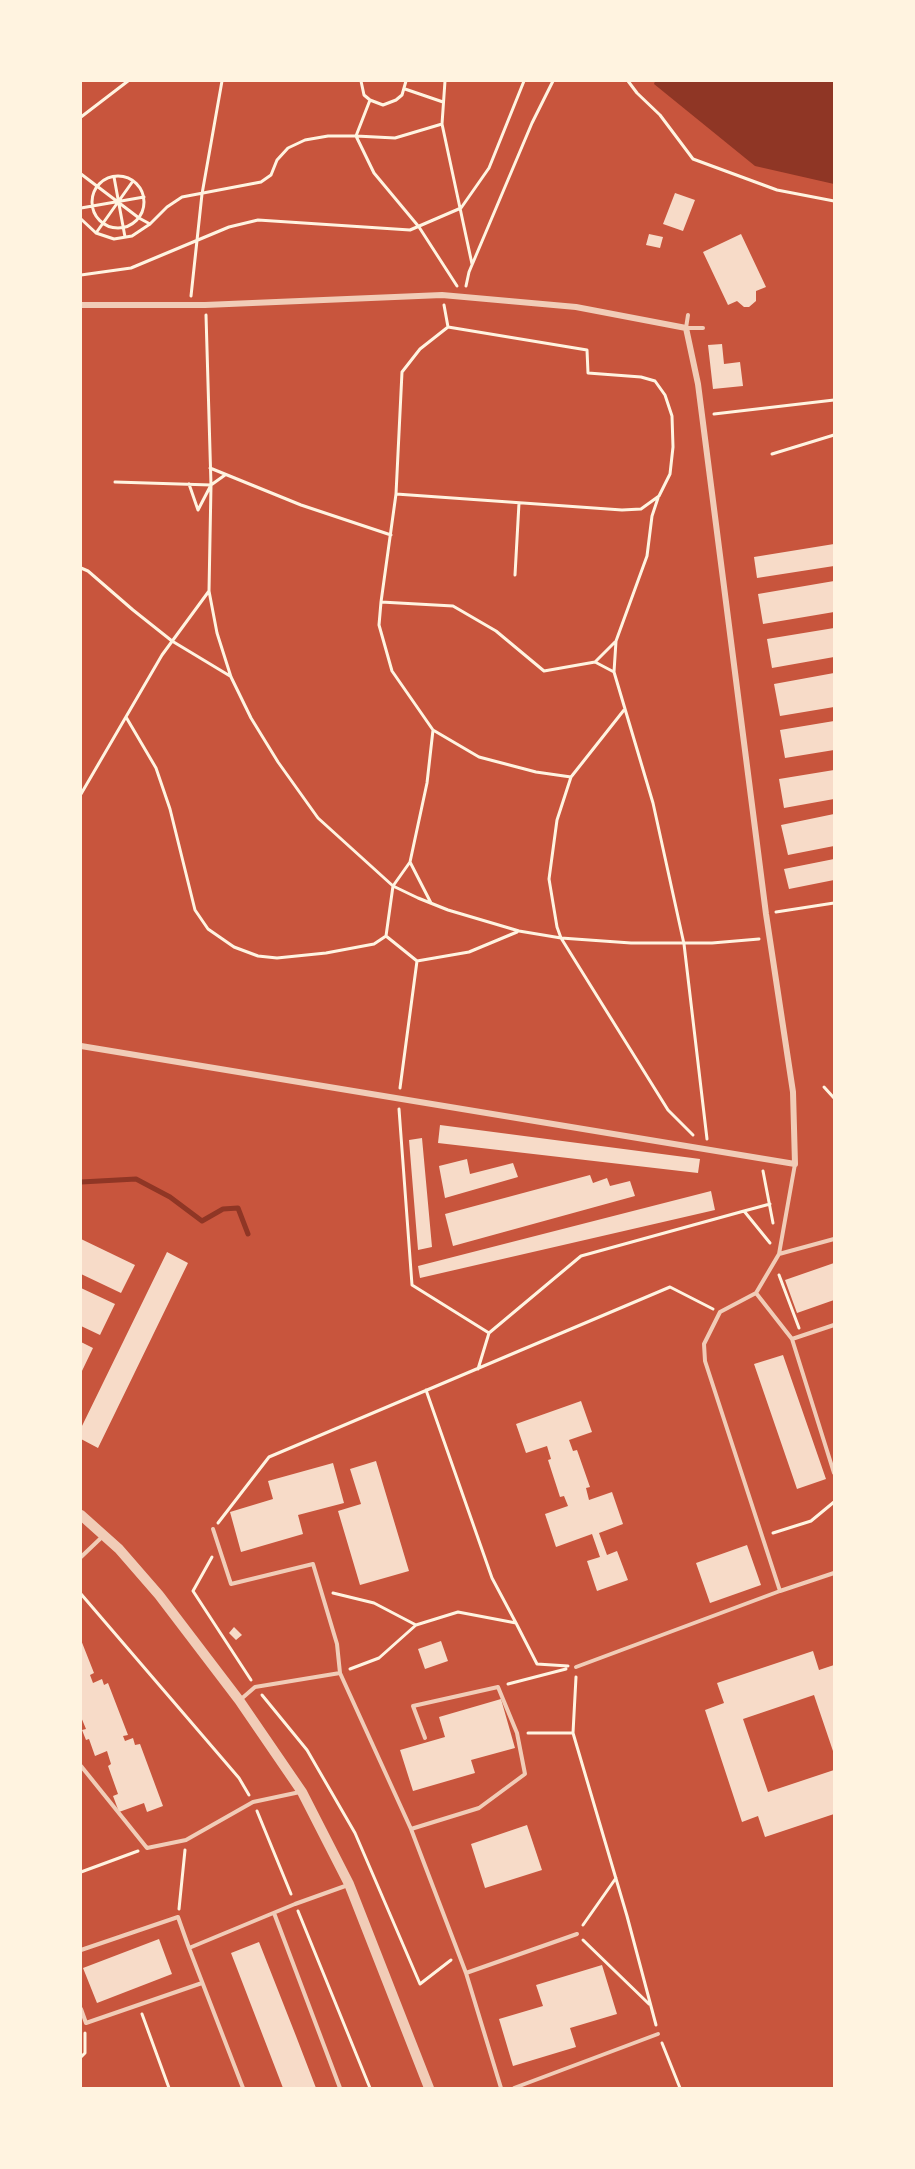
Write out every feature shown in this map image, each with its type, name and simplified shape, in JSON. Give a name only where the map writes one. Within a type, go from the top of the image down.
[{"type":"street","points":[[81,305],[190,305],[442,295],[576,308],[686,328],[694,362],[769,938],[793,1092],[795,1164],[81,1046]]},
{"type":"street","points":[[81,1515],[118,1549],[159,1595],[239,1700],[302,1792],[348,1884],[429,2088]]},
{"type":"lane","points":[[688,315],[686,328],[703,328]]},
{"type":"lane","points":[[780,1591],[705,1361],[704,1344],[720,1312],[756,1293],[775,1262],[779,1254],[795,1164]]},
{"type":"lane","points":[[779,1254],[834,1239]]},
{"type":"lane","points":[[756,1293],[792,1339],[834,1473]]},
{"type":"lane","points":[[792,1339],[834,1325]]},
{"type":"lane","points":[[213,1529],[231,1584],[313,1564],[337,1644],[340,1673],[411,1829],[466,1973],[501,2088]]},
{"type":"lane","points":[[81,1557],[104,1535]]},
{"type":"lane","points":[[576,1666],[834,1573]]},
{"type":"lane","points":[[239,1700],[255,1687],[340,1673]]},
{"type":"lane","points":[[411,1829],[479,1808],[525,1774],[517,1732],[498,1687],[413,1706],[425,1738]]},
{"type":"lane","points":[[81,1766],[147,1848],[186,1840],[254,1802],[302,1792]]},
{"type":"lane","points":[[189,1948],[348,1884]]},
{"type":"lane","points":[[274,1913],[340,2088]]},
{"type":"lane","points":[[81,1950],[178,1917],[243,2088]]},
{"type":"lane","points":[[466,1973],[577,1934]]},
{"type":"lane","points":[[81,2010],[86,2023],[202,1983]]},
{"type":"lane","points":[[514,2088],[658,2034]]},
{"type":"path","points":[[81,117],[128,81]]},
{"type":"path","points":[[190,305],[202,194],[222,81]]},
{"type":"path","points":[[361,81],[364,95],[383,105],[390,104],[402,95],[405,81]]},
{"type":"path","points":[[445,81],[442,124],[472,266]]},
{"type":"path","points":[[81,275],[131,268],[229,227],[258,220],[410,230],[418,227],[461,208],[489,168],[524,81]]},
{"type":"path","points":[[464,296],[472,266],[532,123],[553,81]]},
{"type":"path","points":[[628,81],[660,115],[693,159],[777,190],[834,201]]},
{"type":"path","points":[[405,89],[443,102]]},
{"type":"path","points":[[370,100],[356,136],[374,173],[418,227],[464,296]]},
{"type":"path","points":[[81,219],[96,232],[114,239],[132,236],[182,197],[261,182],[271,175],[277,160],[288,148],[305,140],[328,136],[395,138],[442,124]]},
{"type":"path","points":[[81,174],[150,224]]},
{"type":"path","points":[[114,177],[125,237]]},
{"type":"path","points":[[114,177],[133,181],[144,197],[139,218],[124,227],[110,227],[104,224],[95,213],[93,206],[98,187],[114,177]]},
{"type":"path","points":[[96,232],[133,181]]},
{"type":"path","points":[[81,208],[144,197]]},
{"type":"path","points":[[442,295],[448,327]]},
{"type":"path","points":[[205,304],[211,485],[209,591],[217,633],[231,677],[251,718],[318,818],[393,885],[431,903],[519,931],[561,938],[631,943],[712,944],[769,938]]},
{"type":"path","points":[[571,777],[536,772],[479,757],[433,730],[392,671],[379,625],[396,494],[402,372],[420,349],[448,327],[586,350],[588,374],[640,377],[655,381],[664,395],[672,416],[670,474],[651,516],[646,556],[616,640],[614,672],[653,804],[684,944],[708,1150]]},
{"type":"path","points":[[701,415],[834,400]]},
{"type":"path","points":[[772,454],[834,435]]},
{"type":"path","points":[[210,468],[301,505],[391,535]]},
{"type":"path","points":[[189,484],[198,510],[211,485],[225,474]]},
{"type":"path","points":[[115,482],[211,485]]},
{"type":"path","points":[[396,494],[622,510],[641,509],[659,496]]},
{"type":"path","points":[[515,575],[519,502]]},
{"type":"path","points":[[81,568],[88,570],[172,641],[231,677]]},
{"type":"path","points":[[81,794],[156,665],[209,591]]},
{"type":"path","points":[[381,602],[453,606],[496,631],[544,671],[595,662],[616,640]]},
{"type":"path","points":[[595,662],[614,672]]},
{"type":"path","points":[[625,709],[571,777],[557,820],[549,879],[561,938],[668,1110],[708,1150]]},
{"type":"path","points":[[126,717],[156,768],[170,809],[195,910],[208,929],[234,947],[258,956],[277,958],[355,948],[374,944],[386,936],[393,885],[410,862],[427,783],[433,730]]},
{"type":"path","points":[[410,862],[431,903]]},
{"type":"path","points":[[766,914],[834,903]]},
{"type":"path","points":[[386,936],[417,961],[470,952],[519,931]]},
{"type":"path","points":[[417,961],[399,1099],[412,1285],[489,1333]]},
{"type":"path","points":[[824,1087],[834,1098]]},
{"type":"path","points":[[761,1159],[774,1224]]},
{"type":"path","points":[[478,1369],[489,1333],[581,1256],[770,1204]]},
{"type":"path","points":[[744,1211],[779,1254]]},
{"type":"path","points":[[775,1262],[801,1336]]},
{"type":"path","points":[[213,1529],[269,1457],[670,1287],[720,1312]]},
{"type":"path","points":[[426,1390],[492,1578],[537,1664],[576,1666]]},
{"type":"path","points":[[761,1537],[811,1521],[834,1502]]},
{"type":"path","points":[[219,1549],[209,1559],[193,1592],[255,1687],[307,1750],[355,1833],[420,1984],[459,1954]]},
{"type":"path","points":[[322,1591],[374,1603],[416,1625]]},
{"type":"path","points":[[81,1594],[239,1778],[254,1802],[370,2088]]},
{"type":"path","points":[[340,1673],[379,1658],[416,1625],[458,1612],[516,1623]]},
{"type":"path","points":[[498,1687],[576,1666]]},
{"type":"path","points":[[576,1666],[573,1734],[616,1878],[658,2034],[680,2088]]},
{"type":"path","points":[[517,1732],[573,1734]]},
{"type":"path","points":[[178,1917],[186,1840]]},
{"type":"path","points":[[81,1872],[147,1848]]},
{"type":"path","points":[[616,1878],[577,1934],[651,2005]]},
{"type":"path","points":[[139,2006],[168,2088]]},
{"type":"path","points":[[81,2057],[84,2053],[86,2023]]},
{"type":"shaded area","points":[[655,81],[834,81],[834,184],[755,166],[654,84]]},
{"type":"building","points":[[675,193],[695,200],[683,231],[663,224]]},
{"type":"building","points":[[649,234],[663,237],[660,248],[646,245]]},
{"type":"building","points":[[741,234],[766,287],[756,291],[756,301],[749,307],[744,307],[737,301],[728,305],[703,252]]},
{"type":"building","points":[[722,344],[724,364],[740,362],[743,386],[713,389],[708,345]]},
{"type":"building","points":[[834,544],[834,566],[757,578],[754,557]]},
{"type":"building","points":[[834,581],[834,612],[763,624],[758,594]]},
{"type":"building","points":[[834,628],[834,657],[772,668],[767,639]]},
{"type":"building","points":[[834,673],[834,707],[780,716],[774,684]]},
{"type":"building","points":[[834,721],[834,750],[785,758],[780,730]]},
{"type":"building","points":[[834,770],[834,799],[784,808],[779,779]]},
{"type":"building","points":[[834,814],[834,846],[788,855],[781,825]]},
{"type":"building","points":[[834,859],[834,880],[789,889],[784,869]]},
{"type":"building","points":[[440,1125],[700,1159],[698,1173],[438,1143]]},
{"type":"building","points":[[422,1138],[432,1247],[418,1250],[409,1140]]},
{"type":"building","points":[[467,1159],[470,1174],[513,1163],[518,1177],[445,1198],[439,1166]]},
{"type":"building","points":[[590,1175],[593,1183],[607,1178],[610,1186],[630,1181],[635,1196],[453,1246],[445,1214]]},
{"type":"building","points":[[711,1191],[715,1210],[420,1278],[418,1266]]},
{"type":"building","points":[[81,1239],[135,1265],[121,1293],[81,1274]]},
{"type":"building","points":[[167,1252],[188,1263],[98,1448],[81,1439],[81,1428]]},
{"type":"building","points":[[834,1263],[834,1300],[797,1313],[785,1280]]},
{"type":"building","points":[[81,1288],[115,1304],[100,1335],[81,1326]]},
{"type":"building","points":[[81,1342],[93,1348],[81,1373]]},
{"type":"building","points":[[783,1355],[826,1479],[797,1489],[754,1364]]},
{"type":"building","points":[[581,1401],[592,1432],[569,1440],[573,1451],[577,1450],[590,1487],[586,1488],[589,1500],[612,1492],[623,1524],[599,1533],[607,1555],[617,1551],[628,1580],[597,1591],[587,1561],[600,1557],[592,1534],[556,1547],[545,1514],[568,1506],[564,1496],[560,1497],[548,1460],[551,1459],[547,1446],[526,1453],[516,1424]]},
{"type":"building","points":[[376,1461],[409,1571],[360,1585],[338,1511],[361,1504],[350,1469]]},
{"type":"building","points":[[333,1463],[344,1503],[298,1515],[303,1534],[241,1552],[230,1512],[273,1499],[268,1481]]},
{"type":"building","points":[[747,1545],[761,1585],[710,1603],[696,1563]]},
{"type":"building","points":[[234,1627],[242,1635],[236,1640],[229,1633]]},
{"type":"building","points":[[81,1640],[94,1673],[90,1675],[93,1683],[102,1679],[104,1685],[108,1683],[128,1735],[123,1736],[125,1741],[133,1738],[135,1745],[140,1744],[163,1806],[147,1812],[144,1803],[119,1812],[113,1796],[118,1794],[108,1766],[111,1764],[107,1751],[95,1756],[89,1739],[86,1740],[82,1730],[86,1729],[81,1717]]},
{"type":"building","points":[[441,1641],[448,1661],[425,1669],[418,1649]]},
{"type":"building","points":[[813,1651],[819,1670],[834,1665],[834,1754],[814,1695],[743,1719],[768,1792],[834,1770],[834,1814],[765,1837],[758,1816],[742,1822],[705,1710],[724,1703],[717,1683]]},
{"type":"building","points":[[501,1699],[515,1748],[471,1760],[475,1773],[413,1791],[400,1750],[445,1737],[439,1717]]},
{"type":"building","points":[[527,1825],[542,1870],[485,1888],[471,1844]]},
{"type":"building","points":[[159,1939],[172,1974],[97,2003],[83,1968]]},
{"type":"building","points":[[259,1942],[316,2088],[283,2088],[231,1953]]},
{"type":"building","points":[[602,1965],[617,2014],[570,2028],[576,2047],[513,2066],[499,2019],[543,2006],[536,1985]]},
{"type":"waterway","points":[[81,1182],[136,1179],[170,1197],[202,1221],[223,1209],[238,1208],[248,1234]]}]
